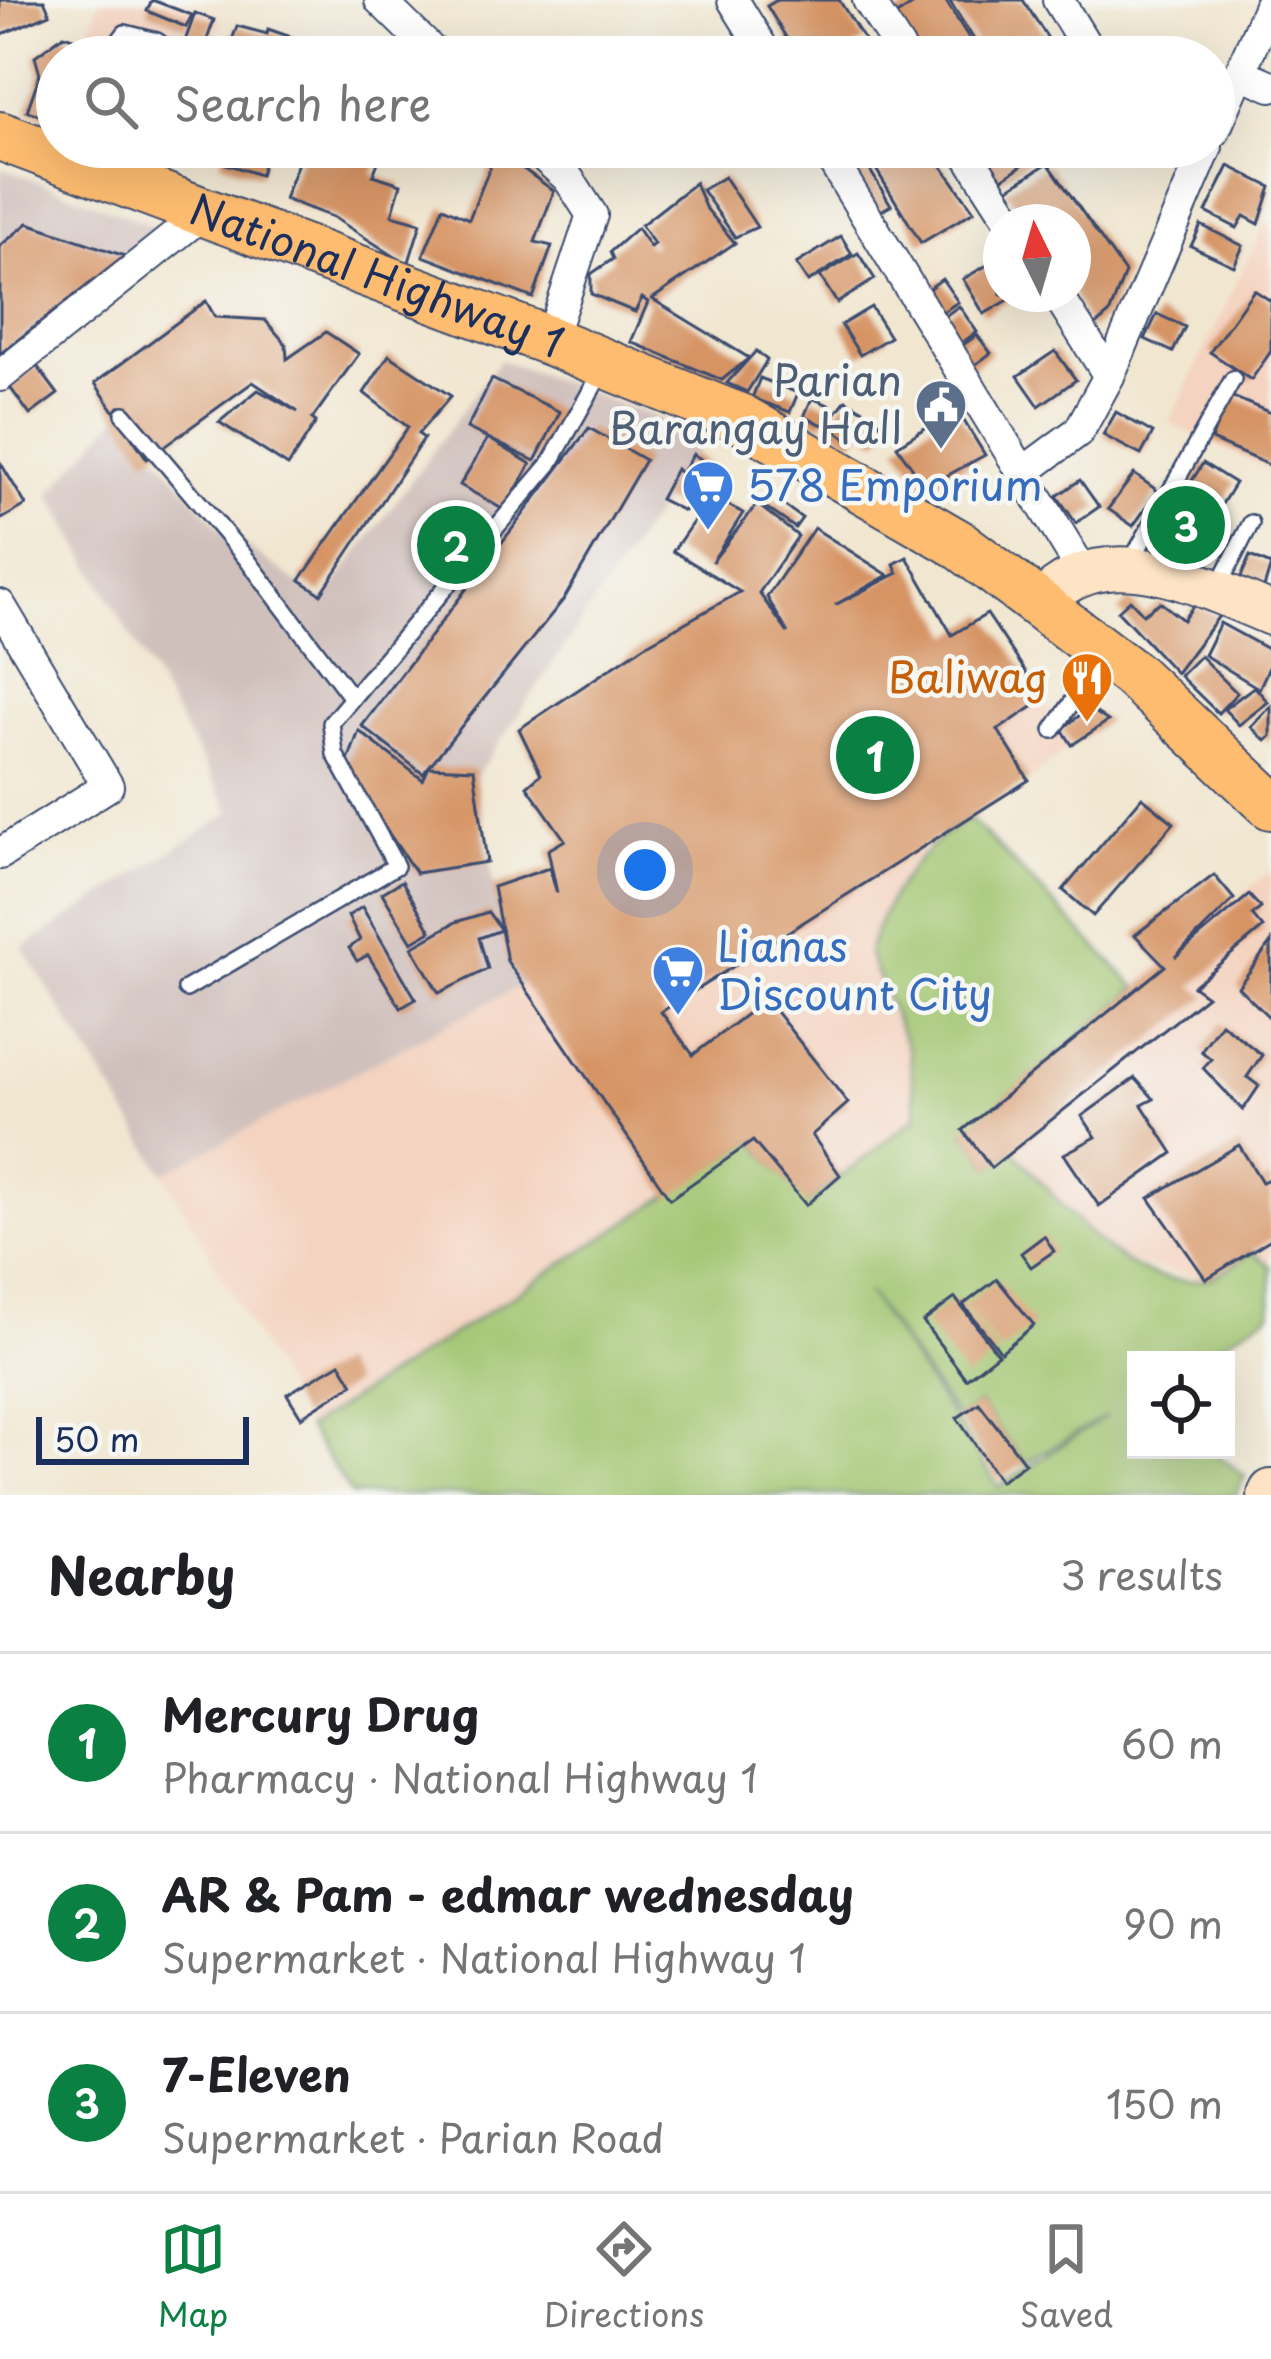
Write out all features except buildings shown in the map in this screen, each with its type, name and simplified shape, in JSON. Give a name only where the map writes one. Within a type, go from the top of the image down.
[{"type":"highway","name":"National Highway 1","points":[[0,136],[36,146]]},
{"type":"highway","name":"National Highway 1","points":[[151,168],[206,212],[607,363],[742,419],[839,472],[945,536],[1105,654],[1271,805]]},
{"type":"main road","points":[[1040,604],[1056,586],[1083,572],[1128,568],[1168,574],[1271,614]]},
{"type":"street","points":[[380,0],[417,36]]},
{"type":"street","points":[[733,0],[755,36]]},
{"type":"street","points":[[868,0],[891,36]]},
{"type":"street","points":[[1058,0],[1081,36]]},
{"type":"street","points":[[1235,83],[1271,1]]},
{"type":"street","points":[[1241,73],[1271,86]]},
{"type":"street","points":[[550,341],[592,215],[557,168]]},
{"type":"street","points":[[837,168],[1083,572]]},
{"type":"street","points":[[976,168],[999,204]]},
{"type":"street","points":[[1025,471],[1079,430],[1109,376],[1190,168]]},
{"type":"street","points":[[0,376],[206,212]]},
{"type":"street","points":[[1068,312],[1109,376]]},
{"type":"street","points":[[0,854],[108,786],[5,624]]},
{"type":"lane","points":[[186,989],[396,866],[335,754],[331,723],[550,465],[607,363]]},
{"type":"lane","points":[[1128,568],[1233,380]]},
{"type":"lane","points":[[124,414],[246,558],[352,698]]},
{"type":"lane","points":[[1216,592],[1251,523]]},
{"type":"lane","points":[[1053,730],[1105,654]]},
{"type":"shaded area","points":[[100,0],[171,0],[222,19],[217,36],[87,36]]},
{"type":"shaded area","points":[[0,167],[168,232],[0,361]]},
{"type":"shaded area","points":[[1265,224],[1271,228],[1271,470],[1169,423]]},
{"type":"shaded area","points":[[500,360],[707,436],[476,777],[507,961],[525,983],[164,1173],[23,948],[231,812],[50,494],[121,413],[218,526],[323,601]]},
{"type":"shaded area","name":"Lianas Discount City","points":[[898,573],[920,611],[939,606],[952,635],[987,614],[1072,745],[1029,780],[923,847],[868,953],[909,1051],[917,1116],[806,1205],[753,1142],[307,1428],[164,1173],[524,983],[507,961],[565,930],[548,850],[565,840],[527,786],[541,773],[519,729],[735,590],[753,584],[787,631]]},
{"type":"shaded area","points":[[1271,870],[1271,1266],[1253,1252],[1206,1279],[1115,1259],[1014,1151],[991,1168],[963,1130]]},
{"type":"green space","points":[[969,818],[1137,988],[964,1131],[991,1168],[1013,1150],[1096,1240],[1146,1272],[1174,1280],[1205,1279],[1253,1252],[1271,1266],[1271,1313],[1209,1351],[1127,1351],[1127,1459],[1223,1459],[1245,1476],[1236,1495],[352,1495],[307,1428],[753,1141],[807,1204],[917,1116],[909,1051],[868,953],[895,892],[933,845]],"holes":[[[867,1292],[957,1418],[979,1403],[1025,1463],[1106,1416],[999,1487]]]},
{"type":"place","name":"Parian Barangay Hall","points":[[941,451]]},
{"type":"place","name":"7-Eleven","points":[[1186,525]]},
{"type":"place","name":"578 Emporium","points":[[708,532]]},
{"type":"place","name":"AR & Pam - edmar wednesday","points":[[456,545]]},
{"type":"place","name":"Baliwag","points":[[1087,724]]},
{"type":"place","name":"Mercury Drug","points":[[875,755]]},
{"type":"place","name":"Lianas Discount City","points":[[678,1017]]}]
